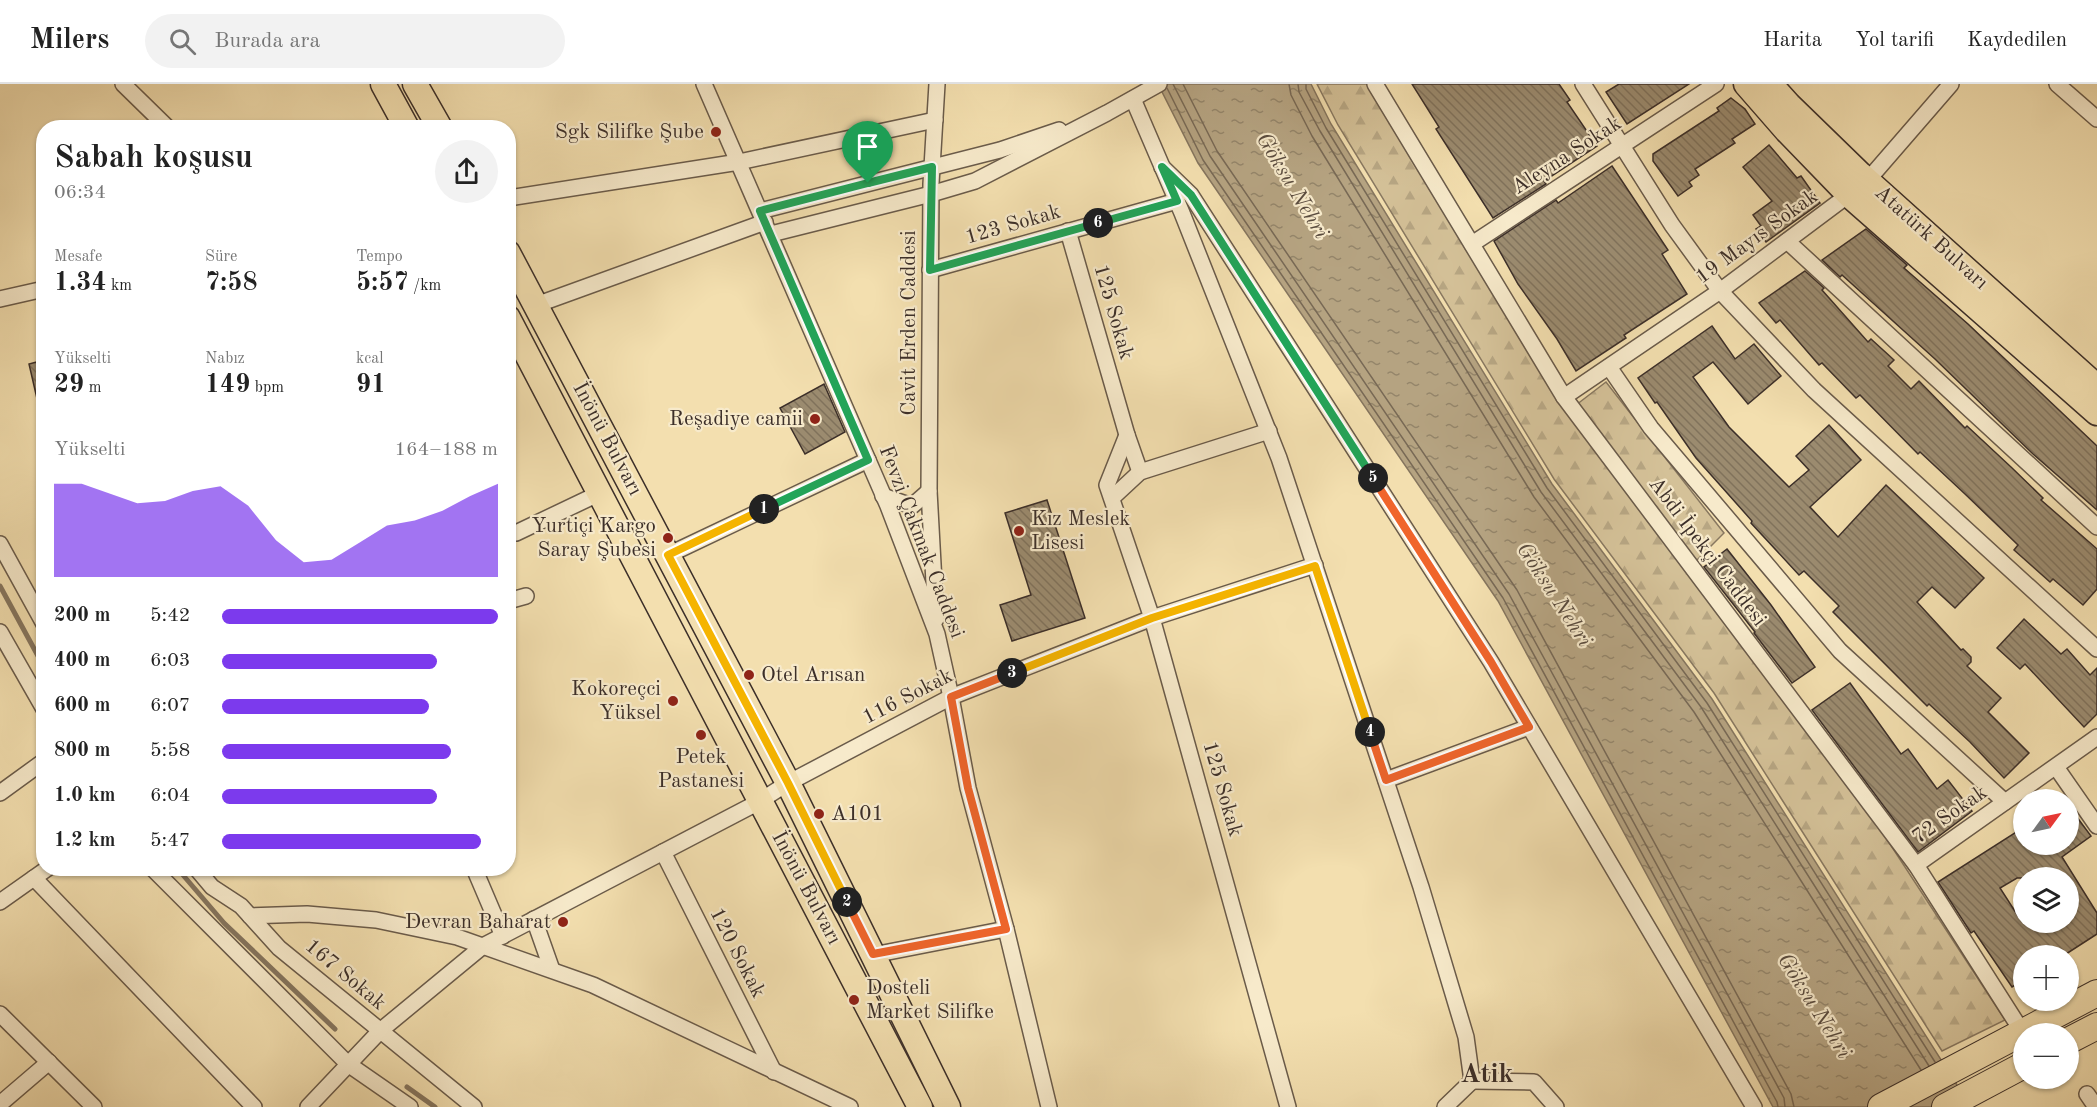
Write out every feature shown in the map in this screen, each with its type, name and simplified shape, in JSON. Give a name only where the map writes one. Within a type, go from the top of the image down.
[{"type":"highway","points":[[2042,1023],[2097,993]]},
{"type":"highway","points":[[2079,1035],[2097,1026]]},
{"type":"highway","points":[[1881,1107],[2013,1038]]},
{"type":"highway","points":[[1946,1107],[2013,1071]]},
{"type":"main road","points":[[382,84],[402,120]]},
{"type":"main road","points":[[415,84],[435,120]]},
{"type":"main road","points":[[1746,84],[1787,130],[1858,188],[2097,413]]},
{"type":"main road","name":"Atatürk Bulvarı","points":[[1770,84],[1858,188],[2097,387]]},
{"type":"main road","name":"İnönü Bulvarı","points":[[516,268],[788,783],[948,1107]]},
{"type":"main road","name":"İnönü Bulvarı","points":[[516,333],[920,1107]]},
{"type":"street","name":"Fevzi Çakmak Caddesi","points":[[704,84],[868,460],[937,634],[968,788],[1006,929],[1049,1107]]},
{"type":"street","name":"Cavit Erden Caddesi","points":[[937,84],[931,194],[929,491],[937,634]]},
{"type":"street","points":[[765,222],[931,194],[975,181],[1159,84]]},
{"type":"street","name":"Abdi İpekçi Caddesi","points":[[1375,84],[1564,397],[1916,865],[2017,1023]]},
{"type":"street","points":[[1583,84],[1672,225],[1720,291],[1814,390],[2097,649]]},
{"type":"street","name":"Aleyna Sokak","points":[[1472,244],[1716,84]]},
{"type":"street","name":"19 Mayıs Sokak","points":[[1564,397],[1720,291],[1858,188],[1951,84]]},
{"type":"street","points":[[2057,84],[2097,119]]},
{"type":"street","points":[[134,87],[161,120]]},
{"type":"street","points":[[1133,99],[1177,201],[1269,431],[1421,887],[1466,1037],[1472,1081]]},
{"type":"street","points":[[536,305],[765,222],[932,167],[1000,150],[1107,113]]},
{"type":"street","points":[[516,197],[739,162],[935,120]]},
{"type":"street","points":[[1162,167],[1191,195],[1491,662],[1754,1107]]},
{"type":"street","name":"123 Sokak","points":[[930,270],[1177,201]]},
{"type":"street","name":"125 Sokak","points":[[1068,231],[1127,435],[1140,472]]},
{"type":"street","points":[[1787,241],[2097,527]]},
{"type":"street","points":[[0,299],[36,291]]},
{"type":"street","points":[[1609,367],[1651,428],[1840,651],[2005,802]]},
{"type":"street","points":[[1110,492],[1140,472],[1269,431]]},
{"type":"street","points":[[1110,492],[1127,435]]},
{"type":"street","points":[[668,555],[868,460]]},
{"type":"street","points":[[883,496],[912,506],[929,491]]},
{"type":"street","name":"125 Sokak","points":[[1110,492],[1152,618],[1288,1107]]},
{"type":"street","points":[[516,533],[600,493]]},
{"type":"street","points":[[0,544],[36,609]]},
{"type":"street","name":"116 Sokak","points":[[308,1107],[380,1032],[483,946],[760,801],[788,783],[951,697],[1152,618],[1315,566]]},
{"type":"street","points":[[516,599],[526,596]]},
{"type":"street","points":[[0,632],[6,654],[36,697]]},
{"type":"street","points":[[1386,780],[1529,727]]},
{"type":"street","name":"72 Sokak","points":[[1916,865],[2097,737]]},
{"type":"street","points":[[0,793],[36,767]]},
{"type":"street","points":[[2056,767],[2097,826]]},
{"type":"street","name":"120 Sokak","points":[[663,852],[774,1072]]},
{"type":"street","points":[[0,902],[37,876]]},
{"type":"street","points":[[160,876],[348,1064],[410,1107]]},
{"type":"street","name":"167 Sokak","points":[[203,876],[212,887],[241,906],[279,948],[474,1107]]},
{"type":"street","points":[[477,876],[503,936]]},
{"type":"street","points":[[34,878],[254,1107]]},
{"type":"street","points":[[249,916],[307,914],[376,920],[457,937],[593,985],[850,1107]]},
{"type":"street","points":[[534,919],[552,970]]},
{"type":"street","points":[[873,954],[1006,929]]},
{"type":"street","points":[[0,1014],[94,1107]]},
{"type":"street","points":[[0,1104],[49,1062]]},
{"type":"street","points":[[1445,1107],[1472,1081],[1534,1082],[1556,1107]]},
{"type":"street","points":[[2087,1094],[2096,1107]]},
{"type":"green space","points":[[1317,84],[1367,84],[1576,405],[1606,382],[1724,533],[1686,571],[1871,815],[2005,1020],[1942,1051],[1714,693],[1554,479],[1338,125]]},
{"type":"water","name":"Göksu Nehri","points":[[1158,84],[1311,84],[1331,124],[1552,484],[1712,699],[1971,1107],[1773,1107],[1498,601],[1198,163]]},
{"type":"building","points":[[1412,84],[1559,84],[1570,100],[1567,102],[1597,146],[1544,181],[1546,184],[1493,218],[1436,129],[1439,127]]},
{"type":"building","points":[[1619,84],[1689,84],[1627,124],[1606,92]]},
{"type":"building","points":[[1731,98],[1745,109],[1755,124],[1732,139],[1735,143],[1695,169],[1699,175],[1689,182],[1692,186],[1678,196],[1653,161],[1653,154],[1719,111],[1717,108]]},
{"type":"building","points":[[1769,145],[1797,178],[1801,176],[1820,203],[1766,242],[1756,229],[1761,226],[1753,215],[1772,201],[1743,167]]},
{"type":"building","points":[[1612,166],[1668,250],[1662,254],[1687,294],[1624,335],[1626,338],[1576,371],[1557,339],[1518,284],[1494,241],[1556,200],[1558,203]]},
{"type":"building","points":[[1866,229],[1907,265],[1904,268],[1968,324],[2097,446],[2097,510],[2033,454],[1935,359],[1842,275],[1840,277],[1822,260]]},
{"type":"building","points":[[1805,271],[1824,288],[1822,290],[1868,342],[1871,339],[1894,360],[1888,366],[1911,389],[1919,381],[1965,428],[1967,426],[2043,498],[2041,500],[2097,549],[2097,589],[2083,605],[2053,579],[2050,582],[2014,550],[2018,545],[1920,452],[1918,454],[1860,395],[1856,398],[1822,363],[1819,365],[1780,320],[1776,323],[1759,303]]},
{"type":"building","points":[[1712,326],[1735,359],[1754,344],[1781,376],[1748,404],[1713,362],[1693,377],[1729,427],[1789,487],[1809,470],[1796,456],[1829,425],[1861,460],[1810,507],[1838,537],[1886,485],[1984,578],[1955,608],[1932,587],[1917,602],[1961,650],[1963,649],[1971,657],[1971,662],[1967,666],[2001,698],[1988,712],[2029,753],[2004,778],[1970,742],[1929,704],[1927,706],[1833,612],[1839,606],[1804,571],[1799,575],[1751,523],[1752,521],[1696,458],[1638,378]]},
{"type":"building","points":[[36,362],[36,394],[29,364]]},
{"type":"building","name":"Reşadiye camii","points":[[824,384],[845,432],[805,454],[780,408]]},
{"type":"building","points":[[1047,500],[1085,618],[1012,641],[1000,605],[1031,595],[1005,513]]},
{"type":"building","points":[[1727,549],[1815,667],[1792,683],[1704,567]]},
{"type":"building","points":[[2024,619],[2061,654],[2067,649],[2090,675],[2097,668],[2097,714],[2084,727],[2025,664],[2020,669],[1997,648]]},
{"type":"building","points":[[1850,683],[1901,754],[1908,749],[1937,789],[1948,780],[1972,811],[1918,852],[1812,710]]},
{"type":"building","points":[[2079,820],[2091,836],[2079,845]]},
{"type":"building","points":[[2013,834],[2013,855],[2065,855],[2062,857],[2068,867],[2013,867],[2013,880],[2000,888],[2013,908],[2013,933],[2079,933],[2079,884],[2097,913],[2097,934],[2079,946],[2013,945],[2012,987],[1974,931],[1971,933],[1938,882]]},
{"type":"waterway","points":[[0,586],[36,652]]},
{"type":"waterway","points":[[184,876],[224,923],[335,1029]]},
{"type":"waterway","points":[[407,1087],[435,1107]]},
{"type":"place","name":"Sgk Silifke Şube","points":[[716,132]]},
{"type":"place","name":"Reşadiye camii","points":[[815,419]]},
{"type":"place","name":"Kız Meslek Lisesi","points":[[1019,531]]},
{"type":"place","name":"Yurtiçi Kargo Saray Şubesi","points":[[668,538]]},
{"type":"place","name":"Otel Arısan","points":[[749,675]]},
{"type":"place","name":"Kokoreçci Yüksel","points":[[673,701]]},
{"type":"place","name":"Petek Pastanesi","points":[[701,735]]},
{"type":"place","name":"A101","points":[[819,814]]},
{"type":"place","name":"Devran Baharat","points":[[563,922]]},
{"type":"place","name":"Dosteli Market Silifke","points":[[854,1000]]},
{"type":"district","name":"Atik","points":[[1487,1074]]},
{"type":"route","points":[[932,167],[930,270],[1177,201],[1162,167],[1191,195],[1491,662],[1529,727],[1386,780],[1315,566],[1152,618],[951,697],[968,788],[1006,929],[873,954],[788,783],[668,555],[868,460],[760,211],[868,183],[932,167]]}]
